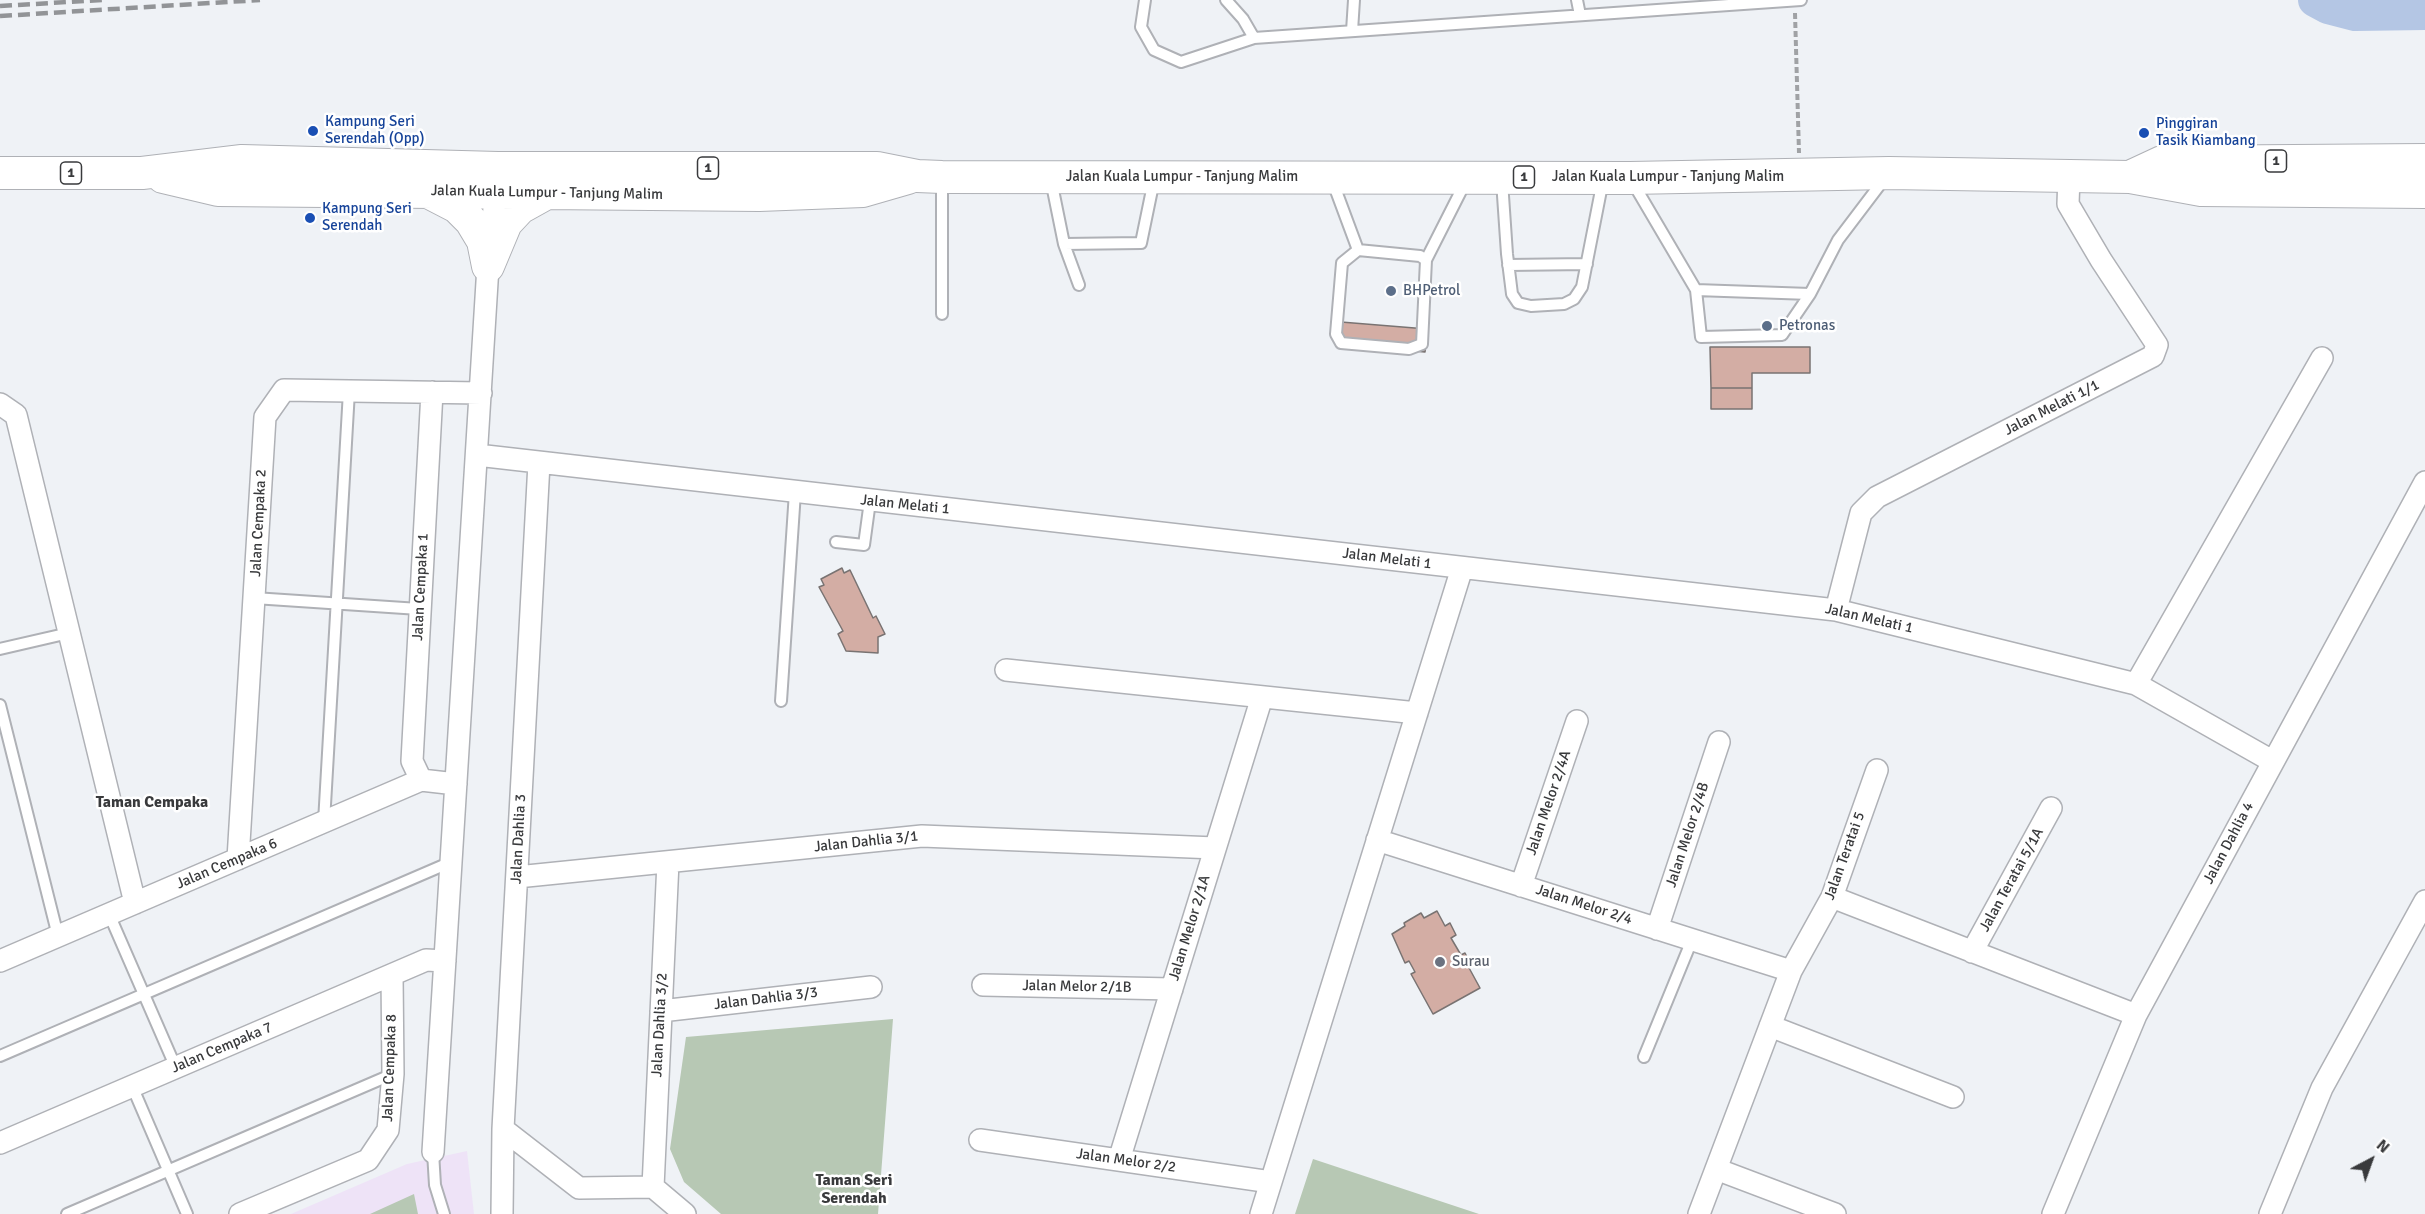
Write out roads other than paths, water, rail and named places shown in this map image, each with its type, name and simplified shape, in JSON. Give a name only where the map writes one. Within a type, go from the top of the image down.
[{"type":"main road","name":"Jalan Kuala Lumpur - Tanjung Malim","points":[[2130,177],[2162,162],[2425,160]]},
{"type":"main road","name":"Jalan Kuala Lumpur - Tanjung Malim","points":[[0,174],[142,172],[242,161],[497,180],[877,168],[930,176],[1050,177],[1617,178],[1889,173],[2130,177],[2201,190],[2425,192]]},
{"type":"main road","name":"Jalan Kuala Lumpur - Tanjung Malim","points":[[142,172],[218,190],[427,192],[497,180],[547,193],[759,195],[863,191],[930,176]]},
{"type":"main road","points":[[427,192],[457,207],[471,221],[483,241],[488,266]]},
{"type":"main road","points":[[488,266],[506,223],[520,208],[547,193]]},
{"type":"street","name":"Jalan Melati 1/1","points":[[1836,610],[1861,513],[1877,497],[2153,356],[2157,345],[2101,260],[2068,204],[2069,176]]},
{"type":"street","points":[[433,1152],[488,266],[497,180]]},
{"type":"street","points":[[2136,684],[2322,358]]},
{"type":"street","name":"Jalan Cempaka 2","points":[[238,859],[265,417],[284,390],[480,393]]},
{"type":"street","name":"Jalan Cempaka 1","points":[[421,780],[412,761],[432,392]]},
{"type":"street","points":[[0,404],[16,415],[135,903]]},
{"type":"street","name":"Jalan Melati 1","points":[[477,454],[870,501],[1836,610],[2136,684],[2272,761]]},
{"type":"street","name":"Jalan Dahlia 3","points":[[502,1214],[503,1129],[539,463]]},
{"type":"street","name":"Jalan Dahlia 4","points":[[2053,1214],[2136,1016],[2425,482]]},
{"type":"street","points":[[1261,1214],[1462,568]]},
{"type":"street","points":[[1006,670],[1417,712]]},
{"type":"street","name":"Jalan Melor 2/1A","points":[[1119,1160],[1262,697]]},
{"type":"street","name":"Jalan Melor 2/4A","points":[[1521,886],[1577,721]]},
{"type":"street","name":"Jalan Melor 2/4B","points":[[1657,929],[1719,742]]},
{"type":"street","name":"Jalan Teratai 5","points":[[1699,1214],[1791,971],[1832,897],[1877,770]]},
{"type":"street","name":"Jalan Cempaka 6","points":[[0,961],[421,780],[456,784]]},
{"type":"street","name":"Jalan Teratai 5/1A","points":[[1972,952],[2051,808]]},
{"type":"street","name":"Jalan Dahlia 3/1","points":[[517,877],[922,836],[1215,848]]},
{"type":"street","name":"Jalan Melor 2/4","points":[[1377,840],[1791,971]]},
{"type":"street","name":"Jalan Dahlia 3/2","points":[[653,1187],[668,862]]},
{"type":"street","points":[[1832,897],[2136,1016]]},
{"type":"street","points":[[2270,1214],[2322,1088],[2422,914]]},
{"type":"street","name":"Jalan Cempaka 7","points":[[0,1143],[426,960],[445,961]]},
{"type":"street","name":"Jalan Cempaka 8","points":[[240,1214],[368,1160],[388,1130],[393,1074],[392,975]]},
{"type":"street","name":"Jalan Melor 2/1B","points":[[983,985],[1172,989]]},
{"type":"street","name":"Jalan Dahlia 3/3","points":[[661,1011],[871,987]]},
{"type":"street","points":[[1770,1026],[1953,1097]]},
{"type":"street","points":[[503,1129],[579,1188],[653,1187],[685,1214]]},
{"type":"street","name":"Jalan Melor 2/2","points":[[980,1140],[1271,1182]]},
{"type":"street","points":[[1716,1169],[1835,1214]]},
{"type":"lane","points":[[1145,0],[1142,27],[1154,50],[1181,62],[1254,38],[1801,0]]},
{"type":"lane","points":[[1226,0],[1244,19],[1254,38]]},
{"type":"lane","points":[[1352,31],[1354,0]]},
{"type":"lane","points":[[1577,0],[1580,15]]},
{"type":"lane","points":[[1617,178],[1696,290],[1701,337],[1782,335],[1810,294],[1838,240],[1889,173]]},
{"type":"lane","points":[[930,176],[942,314]]},
{"type":"lane","points":[[1050,177],[1064,244],[1079,285]]},
{"type":"lane","points":[[1064,244],[1141,243],[1155,177]]},
{"type":"lane","points":[[1331,177],[1358,250]]},
{"type":"lane","points":[[1426,260],[1420,256],[1358,250],[1342,263],[1336,334],[1341,343],[1409,349],[1422,344],[1426,260],[1468,177]]},
{"type":"lane","points":[[1502,177],[1512,294],[1518,303],[1531,306],[1564,304],[1574,299],[1582,287],[1587,264],[1617,178]]},
{"type":"lane","points":[[1508,265],[1587,264]]},
{"type":"lane","points":[[1696,290],[1810,294]]},
{"type":"lane","points":[[324,822],[349,391]]},
{"type":"lane","points":[[781,701],[795,492]]},
{"type":"lane","points":[[836,542],[864,545],[870,501]]},
{"type":"lane","points":[[254,598],[419,609]]},
{"type":"lane","points":[[0,649],[69,633]]},
{"type":"lane","points":[[0,705],[58,936]]},
{"type":"lane","points":[[0,1056],[451,862]]},
{"type":"lane","points":[[109,914],[176,1068]]},
{"type":"lane","points":[[1644,1057],[1692,940]]},
{"type":"lane","points":[[67,1214],[393,1074]]},
{"type":"lane","points":[[132,1086],[187,1214]]},
{"type":"lane","points":[[433,1152],[435,1185],[444,1214]]},
{"type":"waterway","points":[[2315,0],[2328,7],[2355,14],[2425,13]]},
{"type":"railway","points":[[0,6],[102,0]]},
{"type":"railway","points":[[0,16],[260,0]]},
{"type":"place","name":"Kampung Seri Serendah (Opp)","points":[[313,131]]},
{"type":"place","name":"Pinggiran Tasik Kiambang","points":[[2144,133]]},
{"type":"place","name":"Kampung Seri Serendah","points":[[310,218]]},
{"type":"place","name":"BHPetrol","points":[[1391,291]]},
{"type":"place","name":"Petronas","points":[[1767,326]]},
{"type":"place","name":"Surau","points":[[1440,962]]},
{"type":"district","name":"Taman Cempaka","points":[[152,803]]},
{"type":"district","name":"Taman Seri Serendah","points":[[854,1190]]}]
